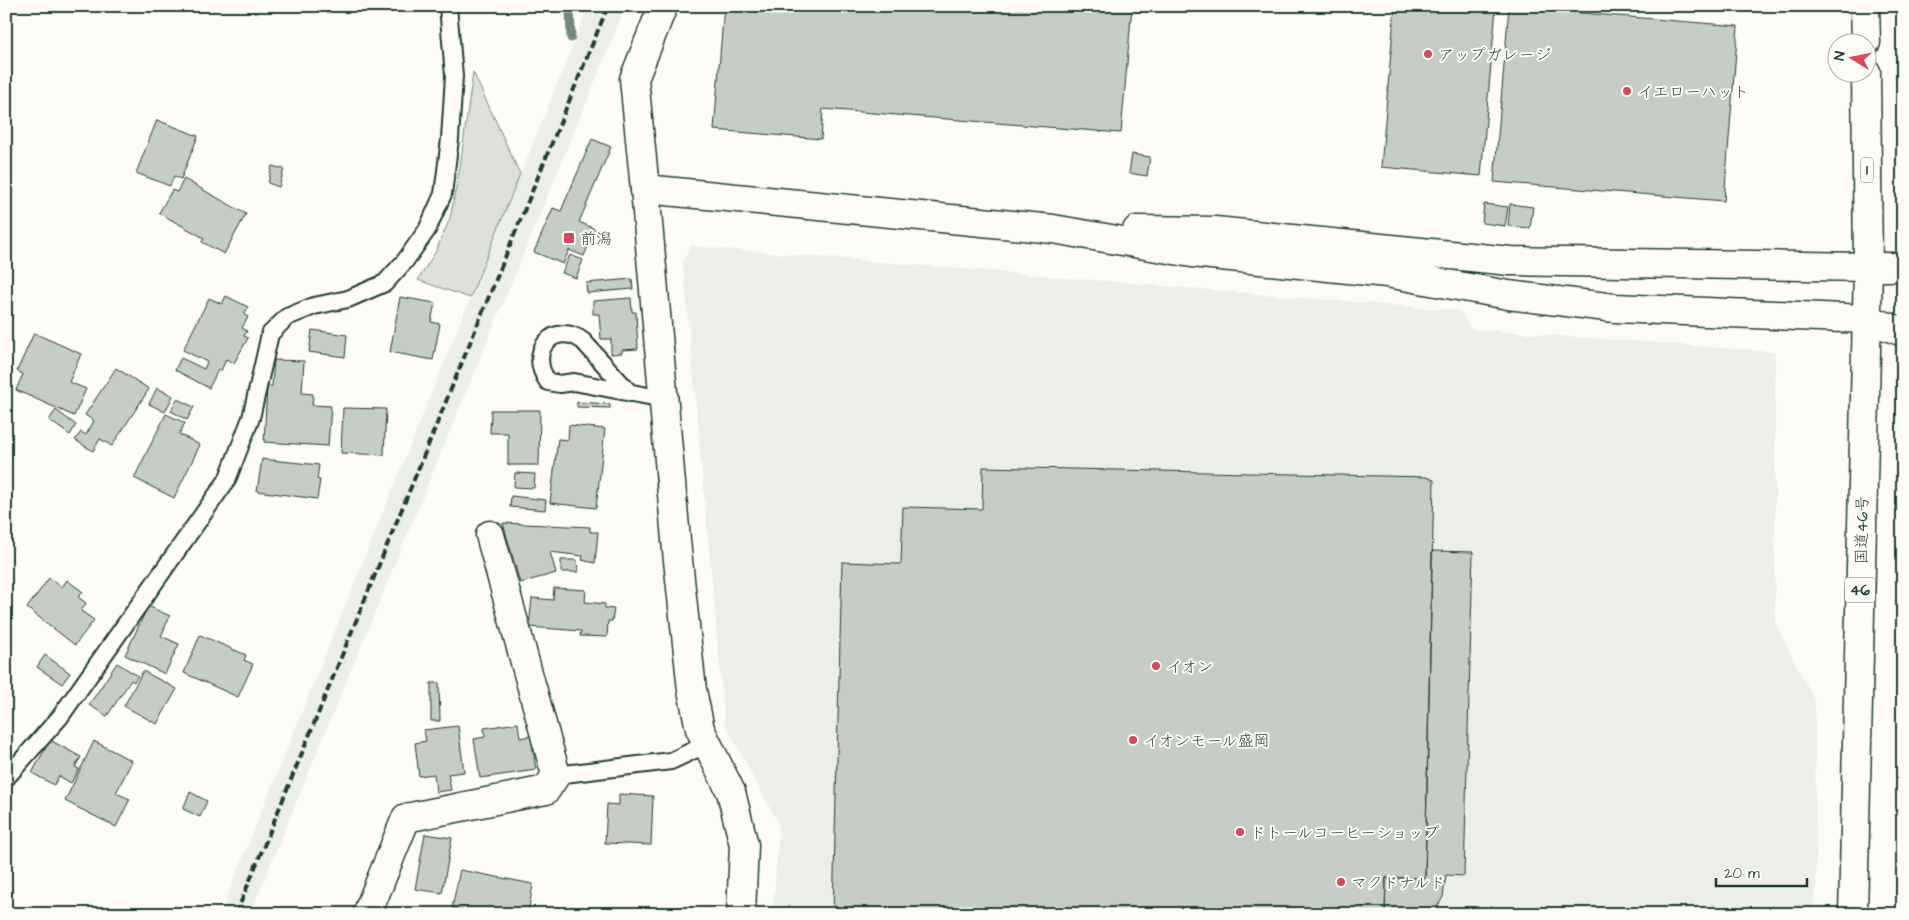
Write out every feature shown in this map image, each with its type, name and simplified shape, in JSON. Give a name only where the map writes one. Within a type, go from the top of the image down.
[{"type":"main road","points":[[663,6],[634,79],[676,551],[691,685],[700,729],[731,792],[744,845],[741,914]]},
{"type":"main road","points":[[1865,6],[1866,32]]},
{"type":"main road","name":"1","points":[[1866,82],[1868,267]]},
{"type":"main road","points":[[645,189],[1053,229],[1192,253],[1387,274],[1508,295],[1615,308],[1866,319],[1903,332]]},
{"type":"main road","points":[[1053,229],[1215,231],[1510,261],[1903,266]]},
{"type":"main road","name":"国道46号","points":[[1853,914],[1868,267]]},
{"type":"main road","points":[[367,914],[406,818],[546,790],[556,775],[490,535]]},
{"type":"lane","points":[[6,778],[60,718],[227,480],[251,418],[270,334],[287,317],[314,306],[348,299],[385,283],[406,261],[427,230],[443,194],[450,139],[454,76],[448,6]]},
{"type":"lane","points":[[630,393],[583,341],[575,335],[562,334],[551,339],[541,348],[539,359],[542,374],[548,382],[560,384],[574,382],[664,400]]},
{"type":"lane","points":[[556,775],[671,761],[707,744]]},
{"type":"shaded area","points":[[589,6],[626,6],[250,914],[220,914]]},
{"type":"shaded area","points":[[473,72],[520,174],[470,298],[418,280],[436,251],[450,218],[460,167]]},
{"type":"shaded area","points":[[691,246],[1460,311],[1471,329],[1775,352],[1775,623],[1815,701],[1816,882],[1813,914],[773,914],[779,825],[725,724],[683,262]]},
{"type":"building","points":[[724,6],[1132,6],[1121,133],[823,109],[821,139],[714,130]]},
{"type":"building","points":[[1395,6],[1496,8],[1481,176],[1381,167]]},
{"type":"building","points":[[1509,7],[1738,26],[1724,201],[1494,182]]},
{"type":"building","points":[[157,120],[198,136],[181,179],[174,176],[170,186],[136,173]]},
{"type":"building","points":[[592,139],[611,147],[579,222],[595,229],[584,256],[569,250],[563,264],[534,252],[553,208],[561,211]]},
{"type":"building","points":[[1132,154],[1150,157],[1147,176],[1129,173]]},
{"type":"building","points":[[272,166],[284,169],[279,187],[268,183]]},
{"type":"building","points":[[184,179],[246,214],[224,254],[202,242],[204,238],[159,213],[172,190],[177,192]]},
{"type":"building","points":[[1484,204],[1508,207],[1505,226],[1482,223]]},
{"type":"building","points":[[1510,204],[1533,207],[1530,228],[1508,226]]},
{"type":"building","points":[[570,255],[583,260],[576,278],[562,273]]},
{"type":"building","points":[[632,279],[633,289],[587,293],[586,283]]},
{"type":"building","points":[[226,296],[248,307],[244,315],[248,317],[242,328],[247,331],[244,336],[248,338],[234,363],[226,359],[221,371],[218,370],[209,388],[175,370],[181,358],[204,369],[207,362],[183,350],[209,298],[222,304]]},
{"type":"building","points":[[400,297],[435,303],[431,322],[440,324],[433,360],[390,352]]},
{"type":"building","points":[[631,298],[632,312],[636,312],[638,349],[622,350],[622,353],[611,354],[611,339],[601,339],[599,314],[593,314],[593,301]]},
{"type":"building","points":[[312,330],[347,335],[345,357],[309,352]]},
{"type":"building","points":[[34,333],[81,354],[69,382],[86,389],[74,416],[16,390],[23,374],[17,371]]},
{"type":"building","points":[[274,360],[304,361],[302,393],[313,394],[312,405],[331,406],[328,446],[264,442],[267,386],[272,386]]},
{"type":"building","points":[[116,368],[149,389],[112,446],[100,439],[93,451],[75,440],[81,432],[86,435],[94,421],[85,415]]},
{"type":"building","points":[[157,388],[173,396],[165,412],[149,404]]},
{"type":"building","points":[[177,399],[194,407],[187,420],[171,411]]},
{"type":"building","points":[[577,402],[610,404],[610,408],[577,407]]},
{"type":"building","points":[[343,408],[386,409],[384,455],[341,453]]},
{"type":"building","points":[[56,410],[76,425],[70,435],[49,420]]},
{"type":"building","points":[[491,410],[540,410],[539,465],[508,465],[508,433],[490,433]]},
{"type":"building","points":[[166,414],[185,423],[179,434],[200,445],[174,498],[134,478]]},
{"type":"building","points":[[569,425],[605,429],[596,508],[550,503],[558,439],[568,440]]},
{"type":"building","points":[[262,459],[319,465],[317,479],[320,480],[317,499],[257,491]]},
{"type":"building","name":"イオンモール盛岡","points":[[983,467],[1426,477],[1434,480],[1425,878],[1386,878],[1385,914],[833,914],[842,562],[901,564],[903,507],[982,509]]},
{"type":"building","points":[[515,473],[535,474],[534,488],[514,487]]},
{"type":"building","points":[[511,496],[546,500],[545,510],[510,507]]},
{"type":"building","points":[[503,523],[590,527],[590,532],[598,532],[595,563],[582,560],[583,556],[550,552],[556,573],[520,583]]},
{"type":"building","points":[[1432,551],[1473,552],[1464,876],[1446,875],[1443,897],[1433,914],[1385,914],[1386,878],[1425,878]]},
{"type":"building","points":[[561,560],[577,560],[578,572],[561,572]]},
{"type":"building","points":[[49,578],[62,587],[67,580],[83,592],[78,597],[86,603],[81,611],[94,620],[75,645],[27,608]]},
{"type":"building","points":[[554,588],[586,590],[585,602],[605,604],[605,608],[614,609],[612,621],[608,621],[607,637],[580,636],[581,631],[529,627],[532,598],[553,600]]},
{"type":"building","points":[[148,606],[170,616],[161,636],[179,644],[165,674],[125,655]]},
{"type":"building","points":[[200,635],[246,655],[244,660],[253,664],[238,697],[184,673]]},
{"type":"building","points":[[45,655],[70,673],[62,684],[37,667]]},
{"type":"building","points":[[117,663],[138,676],[134,682],[131,680],[107,716],[89,705]]},
{"type":"building","points":[[143,671],[177,689],[157,724],[124,706]]},
{"type":"building","points":[[431,683],[439,683],[440,721],[431,721]]},
{"type":"building","points":[[518,723],[520,738],[531,736],[536,770],[480,778],[474,739],[485,737],[484,728]]},
{"type":"building","points":[[458,726],[464,772],[448,774],[451,790],[436,792],[434,774],[419,776],[415,743],[426,741],[424,730]]},
{"type":"building","points":[[50,740],[81,757],[75,767],[79,769],[71,783],[59,776],[54,785],[32,773]]},
{"type":"building","points":[[94,741],[132,761],[116,793],[130,799],[116,827],[65,801]]},
{"type":"building","points":[[190,792],[207,801],[200,817],[183,809]]},
{"type":"building","points":[[619,794],[653,796],[651,845],[605,843],[607,804],[619,805]]},
{"type":"building","points":[[425,834],[452,838],[442,893],[415,889]]},
{"type":"building","points":[[460,870],[533,884],[528,914],[480,914],[452,908]]},
{"type":"waterway","points":[[570,6],[571,38]]},
{"type":"railway","points":[[236,914],[608,6]]},
{"type":"place","name":"アップガレージ","points":[[1428,54]]},
{"type":"place","name":"イエローハット","points":[[1627,91]]},
{"type":"place","name":"前潟","points":[[569,238]]},
{"type":"place","name":"イオン","points":[[1156,666]]},
{"type":"place","name":"イオンモール盛岡","points":[[1133,740]]},
{"type":"place","name":"ドトールコーヒーショップ","points":[[1240,832]]},
{"type":"place","name":"マクドナルド","points":[[1341,882]]}]
